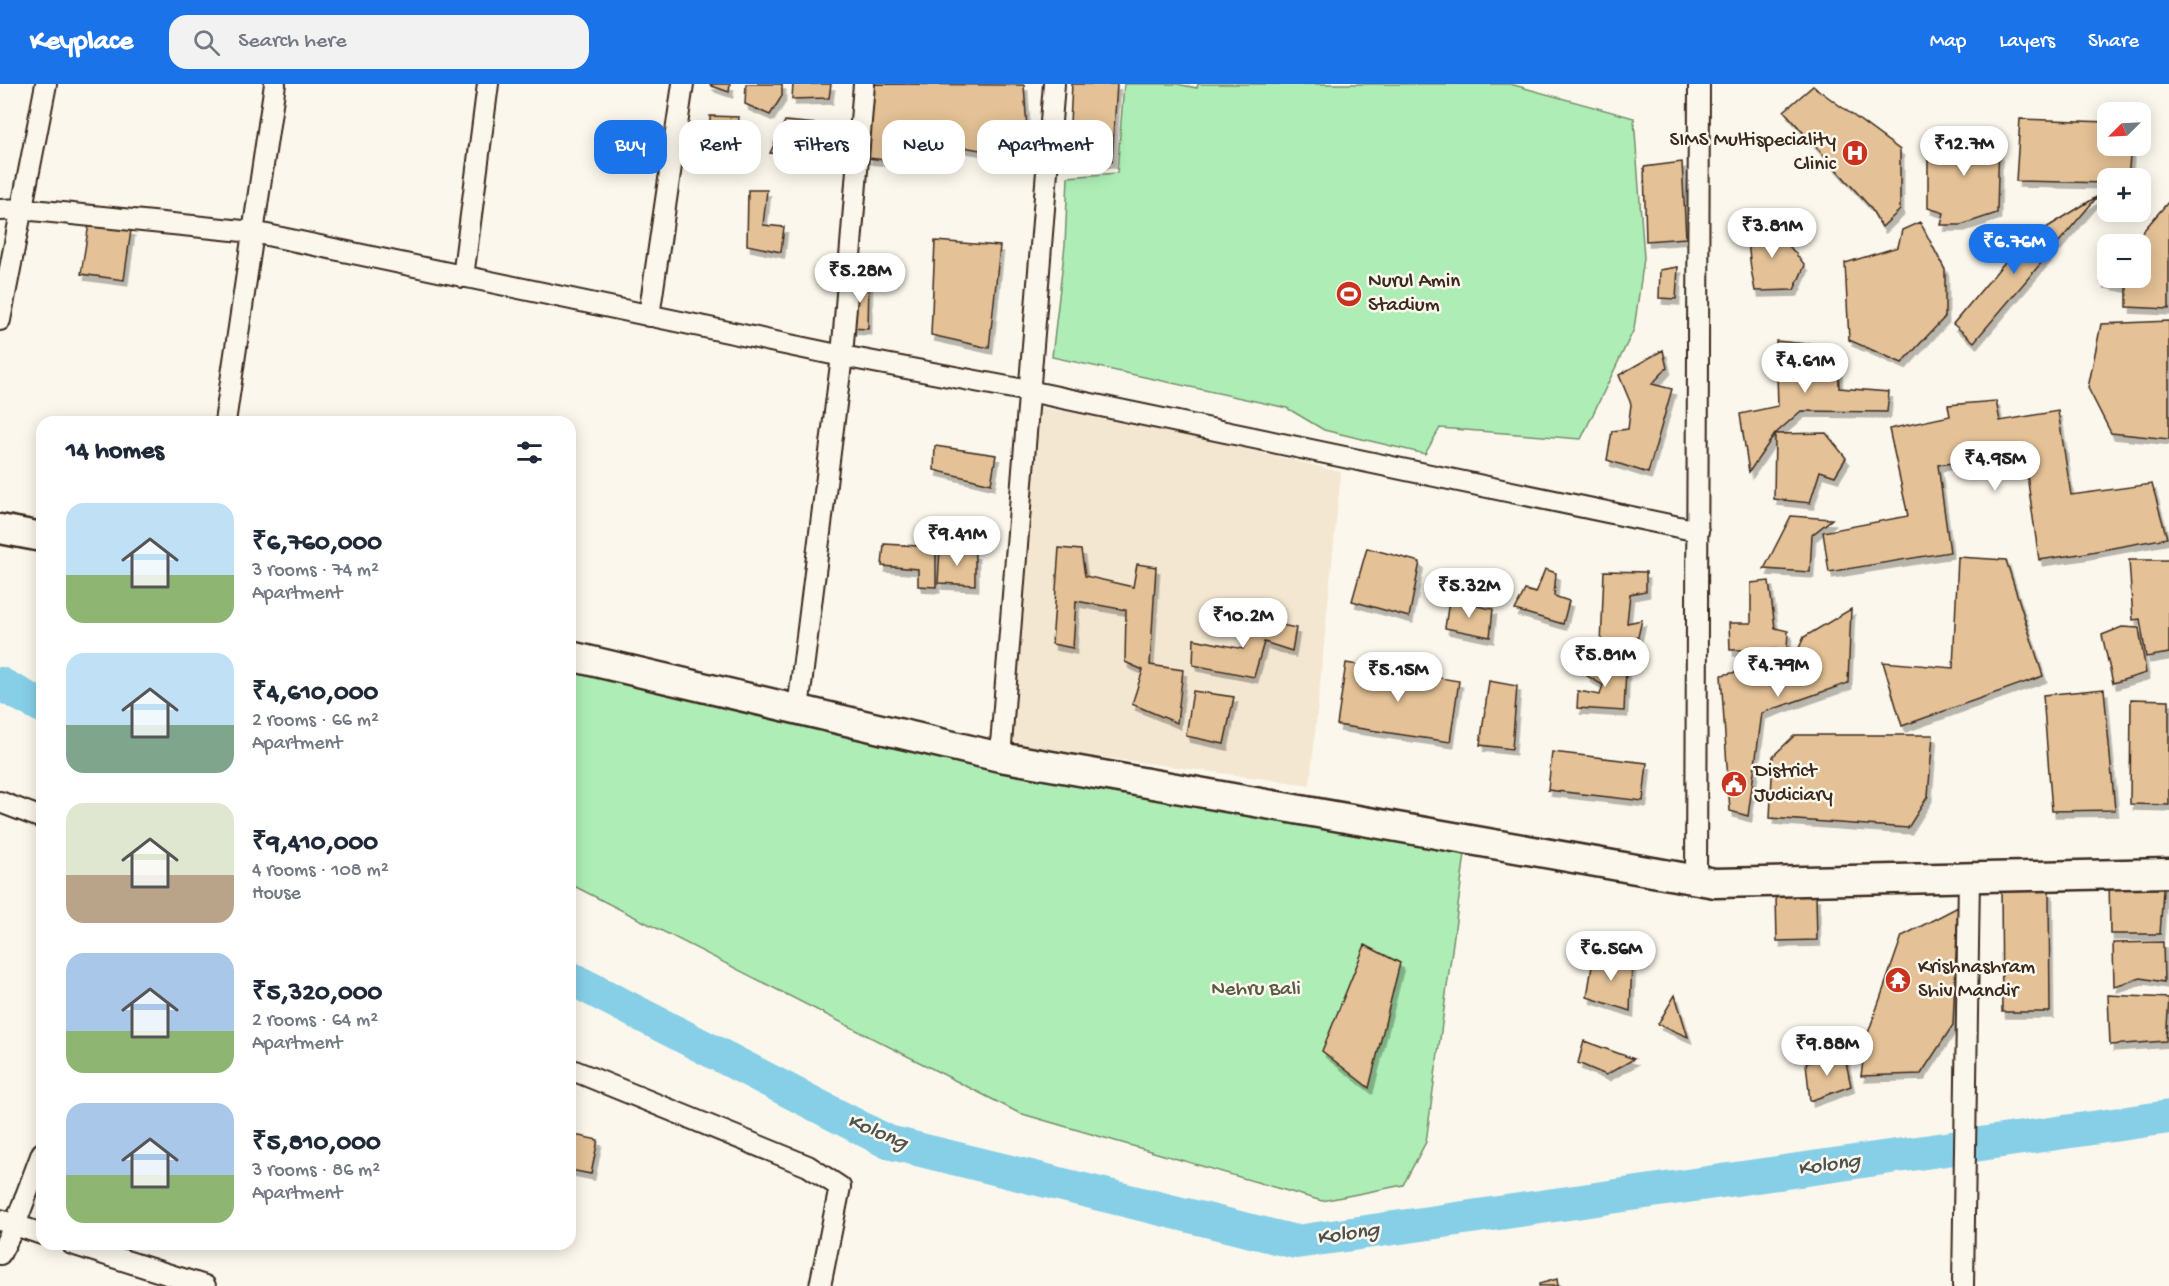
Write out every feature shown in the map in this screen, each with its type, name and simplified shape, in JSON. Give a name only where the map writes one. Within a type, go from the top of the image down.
[{"type":"street","points":[[0,320],[46,84]]},
{"type":"street","points":[[226,416],[274,84]]},
{"type":"street","points":[[463,277],[488,84]]},
{"type":"street","points":[[649,316],[683,84]]},
{"type":"street","points":[[798,709],[842,356],[864,84]]},
{"type":"street","points":[[1000,757],[1054,84]]},
{"type":"street","points":[[1696,880],[1699,84]]},
{"type":"street","points":[[0,210],[21,209],[253,232],[842,356],[1029,392],[1698,531]]},
{"type":"street","points":[[0,529],[36,536]]},
{"type":"street","points":[[576,657],[1000,757],[1715,883],[2169,873]]},
{"type":"street","points":[[0,802],[36,816]]},
{"type":"street","points":[[1963,1281],[1969,877]]},
{"type":"street","points":[[576,1071],[808,1166],[840,1187],[820,1286]]},
{"type":"street","points":[[0,1254],[7,1223],[36,1165]]},
{"type":"street","points":[[7,1223],[36,1232]]},
{"type":"street","points":[[91,1250],[205,1286]]},
{"type":"shaded area","points":[[1037,407],[1152,426],[1341,472],[1310,785],[1010,745]]},
{"type":"green space","name":"Nurul Amin Stadium","points":[[1124,84],[1177,84],[1197,88],[1198,84],[1510,84],[1634,118],[1644,258],[1634,329],[1581,439],[1440,428],[1425,454],[1324,430],[1287,408],[1052,357],[1065,245],[1068,177],[1117,173]]},
{"type":"green space","name":"Nehru Bali","points":[[576,657],[1467,839],[1426,1142],[1403,1185],[1322,1201],[1019,1113],[576,887]]},
{"type":"building","points":[[710,84],[730,84],[729,92],[712,86]]},
{"type":"building","points":[[746,84],[782,84],[782,96],[770,115],[745,104]]},
{"type":"building","points":[[793,84],[831,84],[829,98],[792,99]]},
{"type":"building","points":[[874,84],[1024,85],[1026,120],[977,120],[977,149],[965,147],[965,120],[882,120],[882,160],[870,158]]},
{"type":"building","points":[[1072,84],[1117,84],[1113,146],[1113,120],[1070,120]]},
{"type":"building","points":[[1813,86],[1900,150],[1900,210],[1882,227],[1870,207],[1784,111]]},
{"type":"building","points":[[710,116],[739,117],[739,120],[710,120]]},
{"type":"building","points":[[2020,119],[2097,122],[2097,156],[2130,156],[2129,168],[2097,168],[2097,183],[2016,181]]},
{"type":"building","points":[[1948,128],[1999,136],[1997,213],[1961,225],[1941,225],[1944,213],[1928,208],[1928,152],[1944,146]]},
{"type":"building","points":[[1682,162],[1686,238],[1646,241],[1644,167]]},
{"type":"building","points":[[748,190],[767,190],[763,225],[784,227],[781,252],[747,245]]},
{"type":"building","points":[[2097,197],[1974,342],[1953,324],[2020,244]]},
{"type":"building","points":[[2169,201],[2169,309],[2127,307],[2127,288],[2151,288],[2151,234],[2141,234]]},
{"type":"building","points":[[1766,218],[1805,265],[1794,290],[1755,291],[1746,223]]},
{"type":"building","points":[[1920,222],[1945,270],[1945,317],[1902,363],[1849,340],[1845,263],[1898,247],[1902,230]]},
{"type":"building","points":[[89,224],[131,230],[124,280],[81,274]]},
{"type":"building","points":[[935,241],[1000,246],[989,348],[931,335]]},
{"type":"building","points":[[1678,267],[1676,299],[1659,298],[1660,270]]},
{"type":"building","points":[[855,275],[869,281],[868,329],[850,328]]},
{"type":"building","points":[[2169,321],[2169,439],[2111,433],[2088,388],[2101,324]]},
{"type":"building","points":[[1776,341],[1838,347],[1839,388],[1889,392],[1887,412],[1801,411],[1775,434],[1749,472],[1740,414],[1778,406]]},
{"type":"building","points":[[1663,350],[1667,368],[1652,384],[1672,389],[1648,473],[1607,460],[1612,431],[1628,429],[1631,404],[1619,375]]},
{"type":"building","points":[[1996,401],[2000,421],[2058,411],[2071,495],[2152,484],[2167,538],[2039,560],[2024,454],[1938,465],[1950,552],[1829,572],[1823,532],[1908,516],[1889,429],[1950,416],[1948,405]]},
{"type":"building","points":[[1826,433],[1846,458],[1835,476],[1820,471],[1810,503],[1774,499],[1775,434]]},
{"type":"building","points":[[935,446],[996,455],[991,484],[934,470]]},
{"type":"building","points":[[1791,516],[1832,519],[1812,535],[1810,572],[1764,569]]},
{"type":"building","points":[[884,544],[936,547],[936,587],[918,586],[918,569],[882,566]]},
{"type":"building","points":[[940,548],[975,553],[975,585],[938,583]]},
{"type":"building","points":[[1059,548],[1081,550],[1085,576],[1133,587],[1137,564],[1156,567],[1150,665],[1183,670],[1177,723],[1132,704],[1143,670],[1125,662],[1126,610],[1076,601],[1073,648],[1052,644]]},
{"type":"building","points":[[1367,548],[1420,562],[1409,617],[1352,601]]},
{"type":"building","points":[[1958,557],[2006,560],[2043,676],[1902,726],[1883,662],[1953,668]]},
{"type":"building","points":[[2129,560],[2169,560],[2169,653],[2146,657],[2140,619],[2133,620]]},
{"type":"building","points":[[1545,569],[1556,573],[1554,596],[1569,601],[1563,624],[1515,610],[1525,590],[1536,593]]},
{"type":"building","points":[[1604,571],[1646,572],[1646,591],[1630,594],[1627,623],[1642,620],[1637,641],[1601,646]]},
{"type":"building","points":[[1769,581],[1775,628],[1788,631],[1787,649],[1730,650],[1729,623],[1751,623],[1751,583]]},
{"type":"building","points":[[1449,601],[1493,609],[1490,637],[1445,628]]},
{"type":"building","points":[[1851,609],[1848,683],[1762,713],[1748,816],[1730,811],[1721,675],[1793,661],[1804,637]]},
{"type":"building","points":[[1253,619],[1296,628],[1292,651],[1264,642],[1254,677],[1193,665],[1194,639],[1243,649]]},
{"type":"building","points":[[2122,627],[2139,628],[2146,673],[2113,683],[2102,635]]},
{"type":"building","points":[[1593,660],[1626,669],[1624,711],[1577,708],[1578,691],[1600,695],[1603,685],[1587,676]]},
{"type":"building","points":[[1346,663],[1459,681],[1450,742],[1337,725]]},
{"type":"building","points":[[1489,681],[1517,686],[1512,749],[1480,745]]},
{"type":"building","points":[[2104,689],[2115,810],[2052,811],[2043,695]]},
{"type":"building","points":[[1193,691],[1234,697],[1224,744],[1186,736]]},
{"type":"building","points":[[2131,699],[2169,700],[2169,805],[2130,804]]},
{"type":"building","points":[[1795,735],[1933,735],[1928,796],[1908,828],[1770,818],[1773,756]]},
{"type":"building","points":[[1552,752],[1647,763],[1643,801],[1548,790]]},
{"type":"building","points":[[2164,876],[2160,934],[2110,934],[2109,877]]},
{"type":"building","points":[[2001,889],[2049,890],[2050,1012],[2002,1012]]},
{"type":"building","points":[[1816,895],[1817,940],[1777,941],[1776,896]]},
{"type":"building","points":[[1958,907],[1953,1025],[1921,1074],[1861,1076],[1866,1039],[1902,936]]},
{"type":"building","points":[[2163,942],[2164,982],[2141,978],[2114,986],[2113,943]]},
{"type":"building","points":[[1365,945],[1400,963],[1369,1088],[1322,1051]]},
{"type":"building","points":[[1594,954],[1632,962],[1630,1011],[1587,997]]},
{"type":"building","points":[[1675,995],[1688,1037],[1658,1024]]},
{"type":"building","points":[[2108,995],[2169,998],[2166,1041],[2110,1045]]},
{"type":"building","points":[[1584,1041],[1634,1059],[1606,1075],[1578,1063]]},
{"type":"building","points":[[1845,1057],[1851,1086],[1810,1101],[1806,1063]]},
{"type":"building","points":[[576,1135],[598,1140],[591,1174],[576,1171]]},
{"type":"building","points":[[1557,1279],[1558,1286],[1539,1286],[1539,1284]]},
{"type":"waterway","name":"Kolong","points":[[0,684],[36,703]]},
{"type":"waterway","name":"Kolong","points":[[576,981],[888,1142],[1296,1242],[2169,1117]]},
{"type":"place","name":"SIMS Multispeciality Clinic","points":[[1855,153]]},
{"type":"place","name":"Nurul Amin Stadium","points":[[1349,294]]},
{"type":"place","name":"District Judiciary","points":[[1734,784]]},
{"type":"place","name":"Krishnashram Shiv Mandir","points":[[1898,980]]}]
